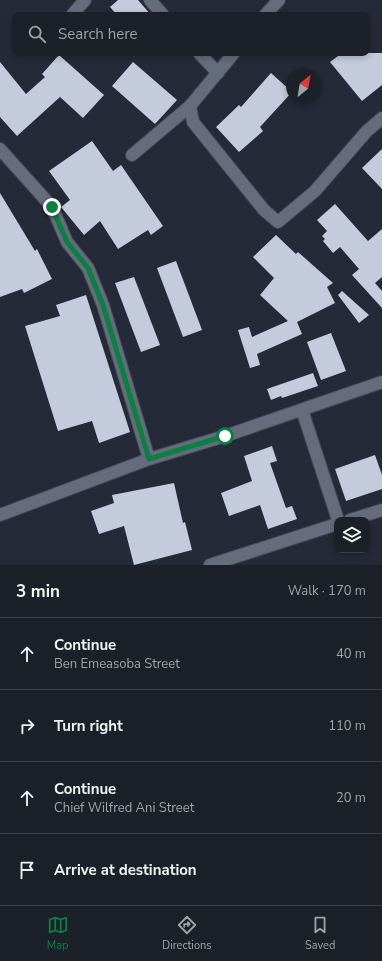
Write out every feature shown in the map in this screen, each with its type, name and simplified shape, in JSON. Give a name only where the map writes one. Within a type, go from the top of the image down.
[{"type":"street","points":[[74,12],[84,0]]},
{"type":"street","points":[[150,0],[160,12]]},
{"type":"street","points":[[268,12],[279,0]]},
{"type":"street","points":[[202,56],[218,73]]},
{"type":"street","points":[[132,155],[190,106],[232,56]]},
{"type":"street","points":[[190,106],[193,122],[264,210],[278,222],[315,190],[366,132],[382,118]]},
{"type":"street","points":[[0,148],[52,207],[67,242],[88,268],[103,305],[149,459]]},
{"type":"street","points":[[0,515],[149,459],[302,410],[382,382]]},
{"type":"street","points":[[302,410],[337,517]]},
{"type":"street","points":[[360,517],[382,510]]},
{"type":"street","points":[[210,565],[334,525]]},
{"type":"building","points":[[118,0],[138,0],[148,12],[114,12],[110,7]]},
{"type":"building","points":[[370,53],[382,53],[382,85],[362,101],[330,62],[338,56],[370,56]]},
{"type":"building","points":[[58,56],[60,56],[104,95],[83,118],[60,97],[17,136],[0,117],[0,62],[26,94],[45,77],[42,74]]},
{"type":"building","points":[[133,62],[177,100],[155,124],[112,86]]},
{"type":"building","points":[[271,73],[286,87],[286,99],[260,127],[263,131],[239,152],[216,127],[239,105],[241,107]]},
{"type":"building","points":[[92,141],[113,171],[121,165],[163,226],[151,235],[148,230],[118,249],[100,221],[84,235],[61,207],[70,200],[49,171]]},
{"type":"building","points":[[382,149],[382,189],[362,168]]},
{"type":"building","points":[[0,193],[35,251],[37,249],[52,279],[24,293],[22,289],[0,297]]},
{"type":"building","points":[[335,204],[368,241],[382,229],[382,277],[375,283],[382,291],[382,308],[352,275],[359,269],[340,247],[333,253],[323,241],[325,239],[322,236],[327,231],[317,220]]},
{"type":"building","points":[[276,235],[296,254],[298,252],[333,283],[327,287],[335,303],[297,322],[302,334],[257,354],[260,365],[250,368],[238,330],[249,327],[252,337],[288,321],[260,295],[274,278],[253,257]]},
{"type":"building","points":[[176,261],[202,330],[183,337],[157,268]]},
{"type":"building","points":[[134,277],[160,345],[141,352],[115,283]]},
{"type":"building","points":[[342,291],[369,315],[359,323],[338,295]]},
{"type":"building","points":[[86,295],[130,432],[99,443],[92,421],[58,431],[25,326],[60,316],[56,305]]},
{"type":"building","points":[[331,333],[346,371],[321,380],[307,342]]},
{"type":"building","points":[[313,373],[318,386],[282,398],[281,396],[271,400],[267,389]]},
{"type":"building","points":[[272,446],[277,461],[270,463],[286,508],[292,506],[297,519],[268,529],[260,505],[229,516],[221,493],[252,481],[244,456]]},
{"type":"building","points":[[375,455],[382,475],[382,489],[346,501],[335,469]]},
{"type":"building","points":[[174,483],[183,523],[185,522],[192,550],[134,565],[124,526],[99,534],[91,511],[114,503],[112,495]]},
{"type":"route","points":[[52,207],[67,242],[88,268],[103,305],[149,459],[225,436]]}]
